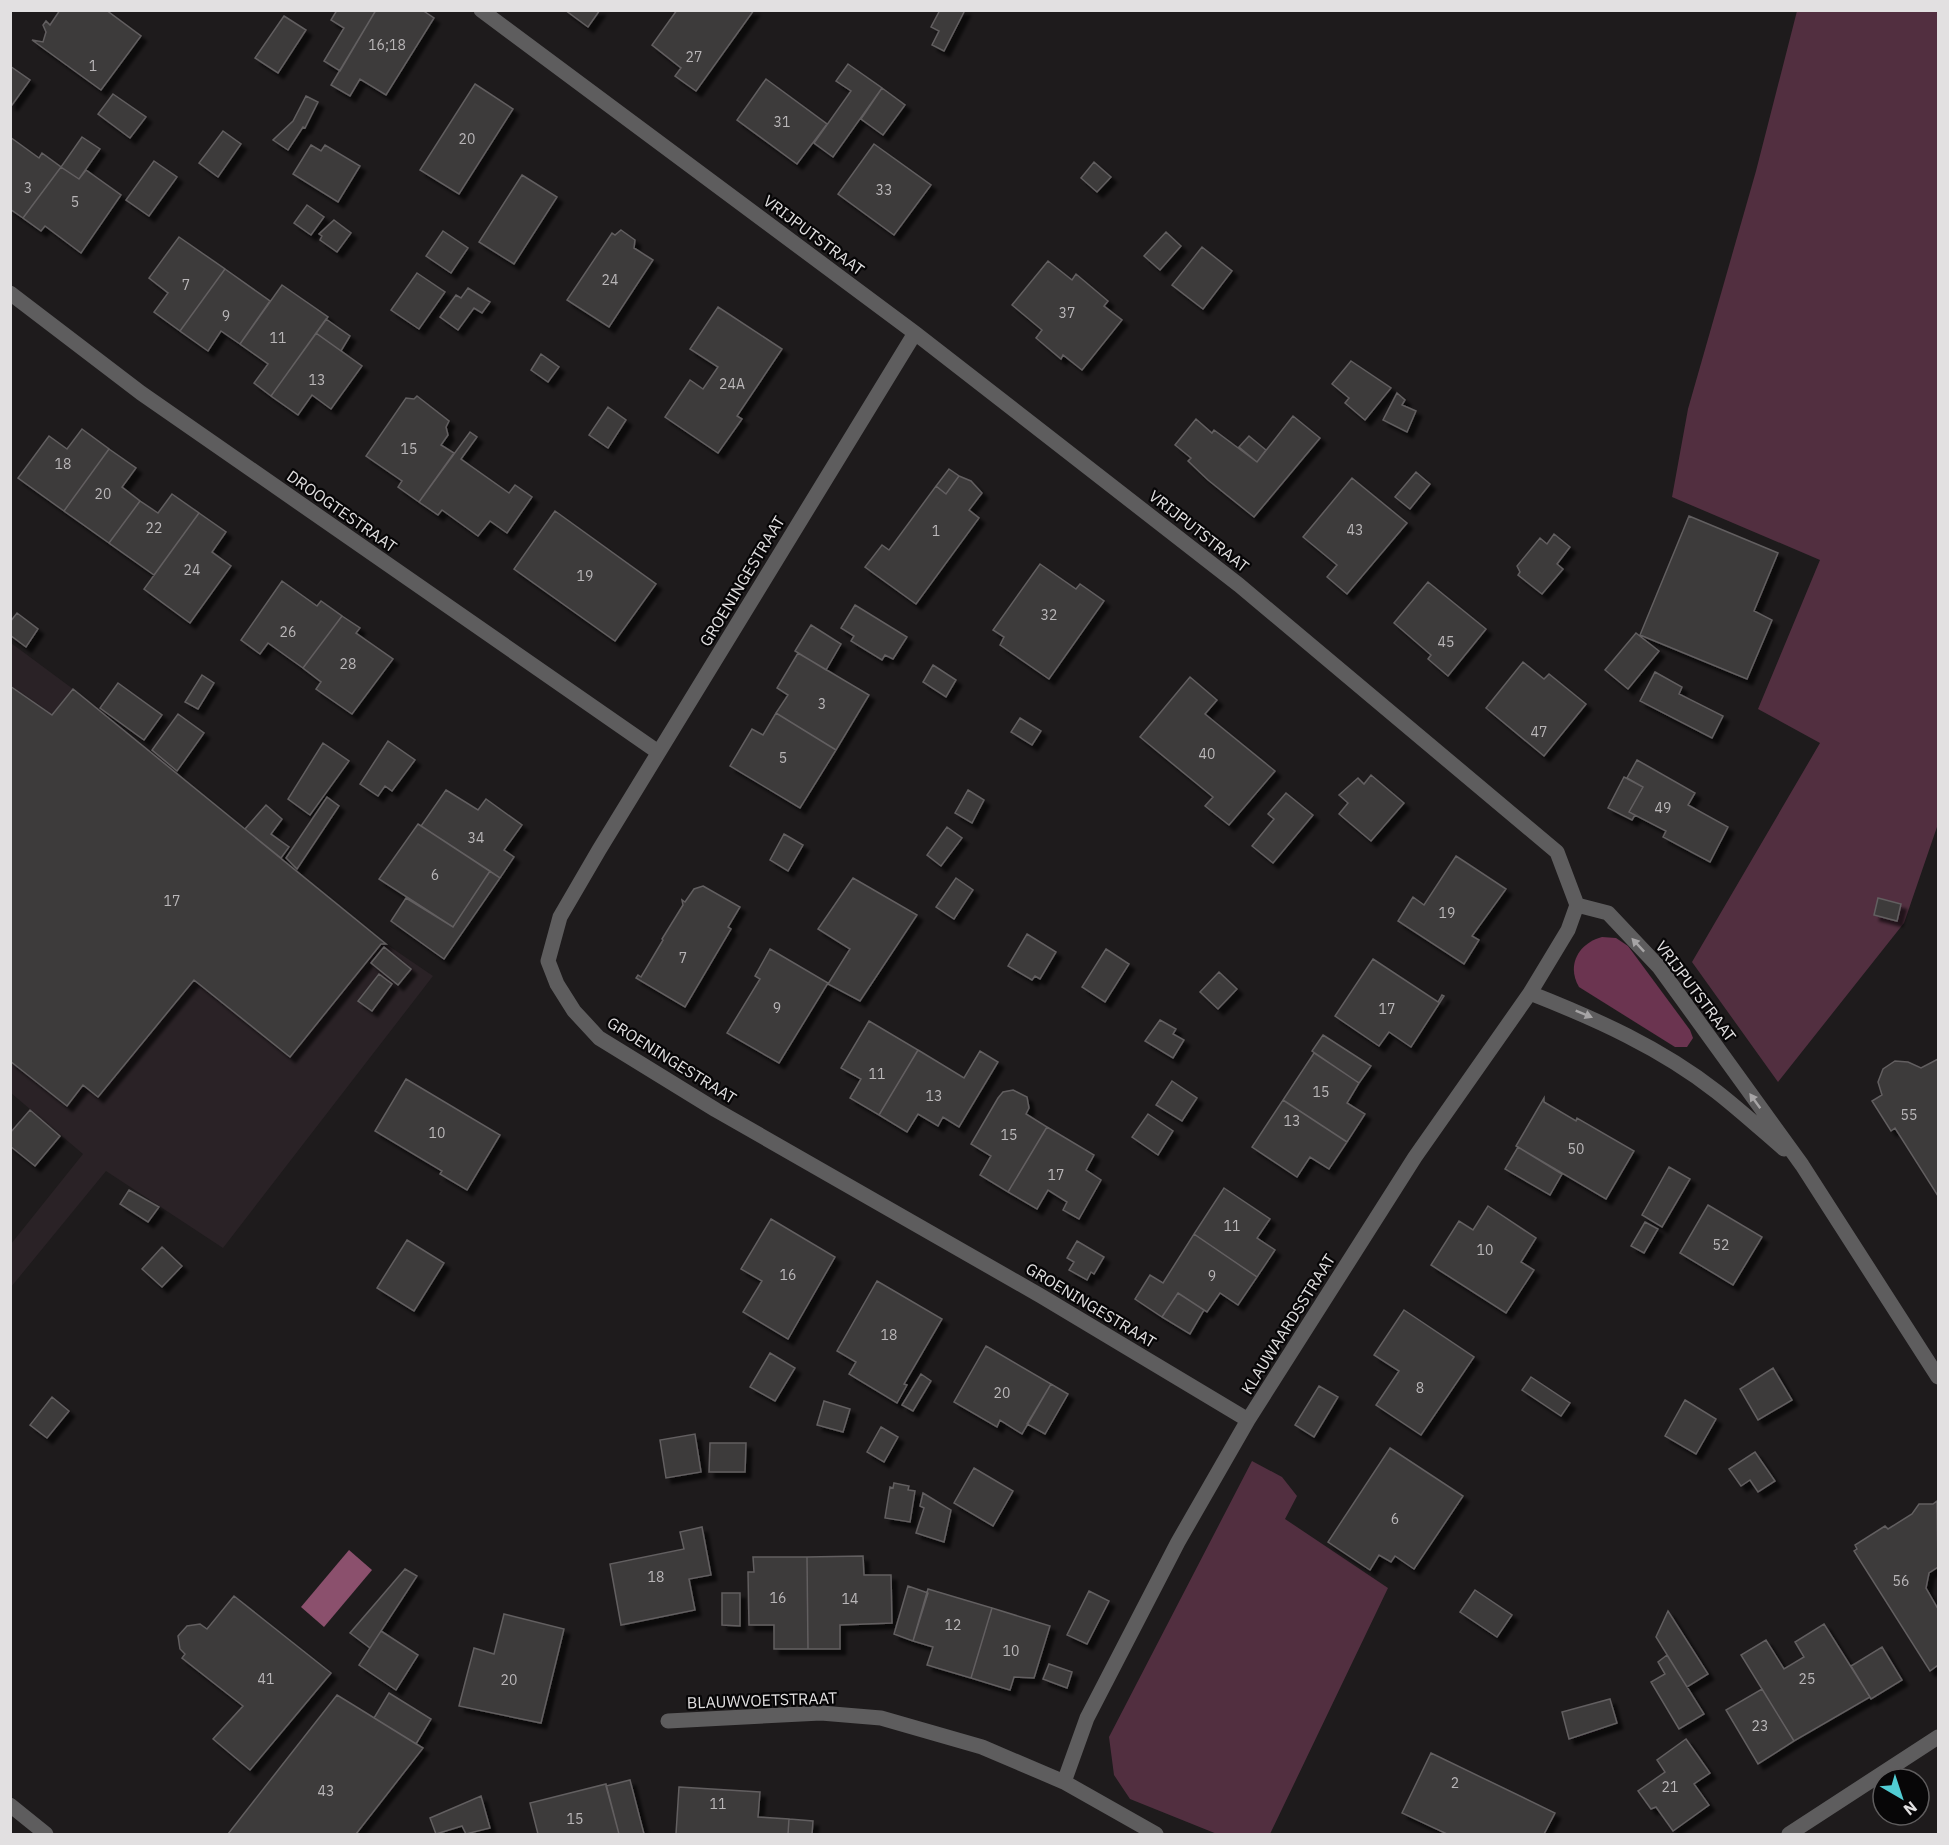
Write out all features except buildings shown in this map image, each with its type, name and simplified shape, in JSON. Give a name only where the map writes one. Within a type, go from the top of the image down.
[{"type":"street","name":"VRIJPUTSTRAAT","points":[[481,10],[915,333],[1239,585],[1557,852],[1577,905],[1608,912],[1659,967],[1802,1165],[1938,1377]]},
{"type":"street","name":"DROOGTESTRAAT","points":[[10,292],[141,393],[658,752]]},
{"type":"street","name":"GROENINGESTRAAT","points":[[915,333],[658,752],[560,917],[548,961],[557,984],[574,1011],[598,1038],[716,1110],[1041,1296],[1248,1420]]},
{"type":"street","name":"KLAUWAARDSSTRAAT","points":[[1064,1782],[1093,1707],[1178,1542],[1248,1420],[1415,1157],[1530,993],[1568,930],[1577,905]]},
{"type":"street","name":"VRIJPUTSTRAAT","points":[[1530,993],[1591,1017],[1662,1054],[1716,1091],[1802,1165]]},
{"type":"street","name":"BLAUWVOETSTRAAT","points":[[668,1721],[821,1713],[881,1718],[982,1747],[1064,1782],[1156,1834]]},
{"type":"street","points":[[1789,1834],[1938,1737]]},
{"type":"street","points":[[10,1805],[46,1834]]},
{"type":"shaded area","points":[[1797,11],[1938,11],[1938,824],[1904,923],[1778,1082],[1692,962],[1820,743],[1758,709],[1820,560],[1672,497],[1688,409],[1756,171]]},
{"type":"shaded area","points":[[11,643],[73,689],[386,944],[433,976],[223,1248],[106,1171],[11,1287],[11,1244],[83,1154],[11,1093]]},
{"type":"shaded area","points":[[1602,937],[1616,938],[1628,946],[1690,1030],[1693,1038],[1687,1047],[1675,1047],[1579,987],[1574,971],[1577,956],[1587,944]]},
{"type":"shaded area","points":[[1252,1461],[1282,1477],[1297,1496],[1285,1519],[1388,1588],[1270,1834],[1217,1834],[1130,1799],[1114,1775],[1109,1737]]},
{"type":"shaded area","points":[[349,1550],[372,1570],[324,1627],[301,1607]]}]
